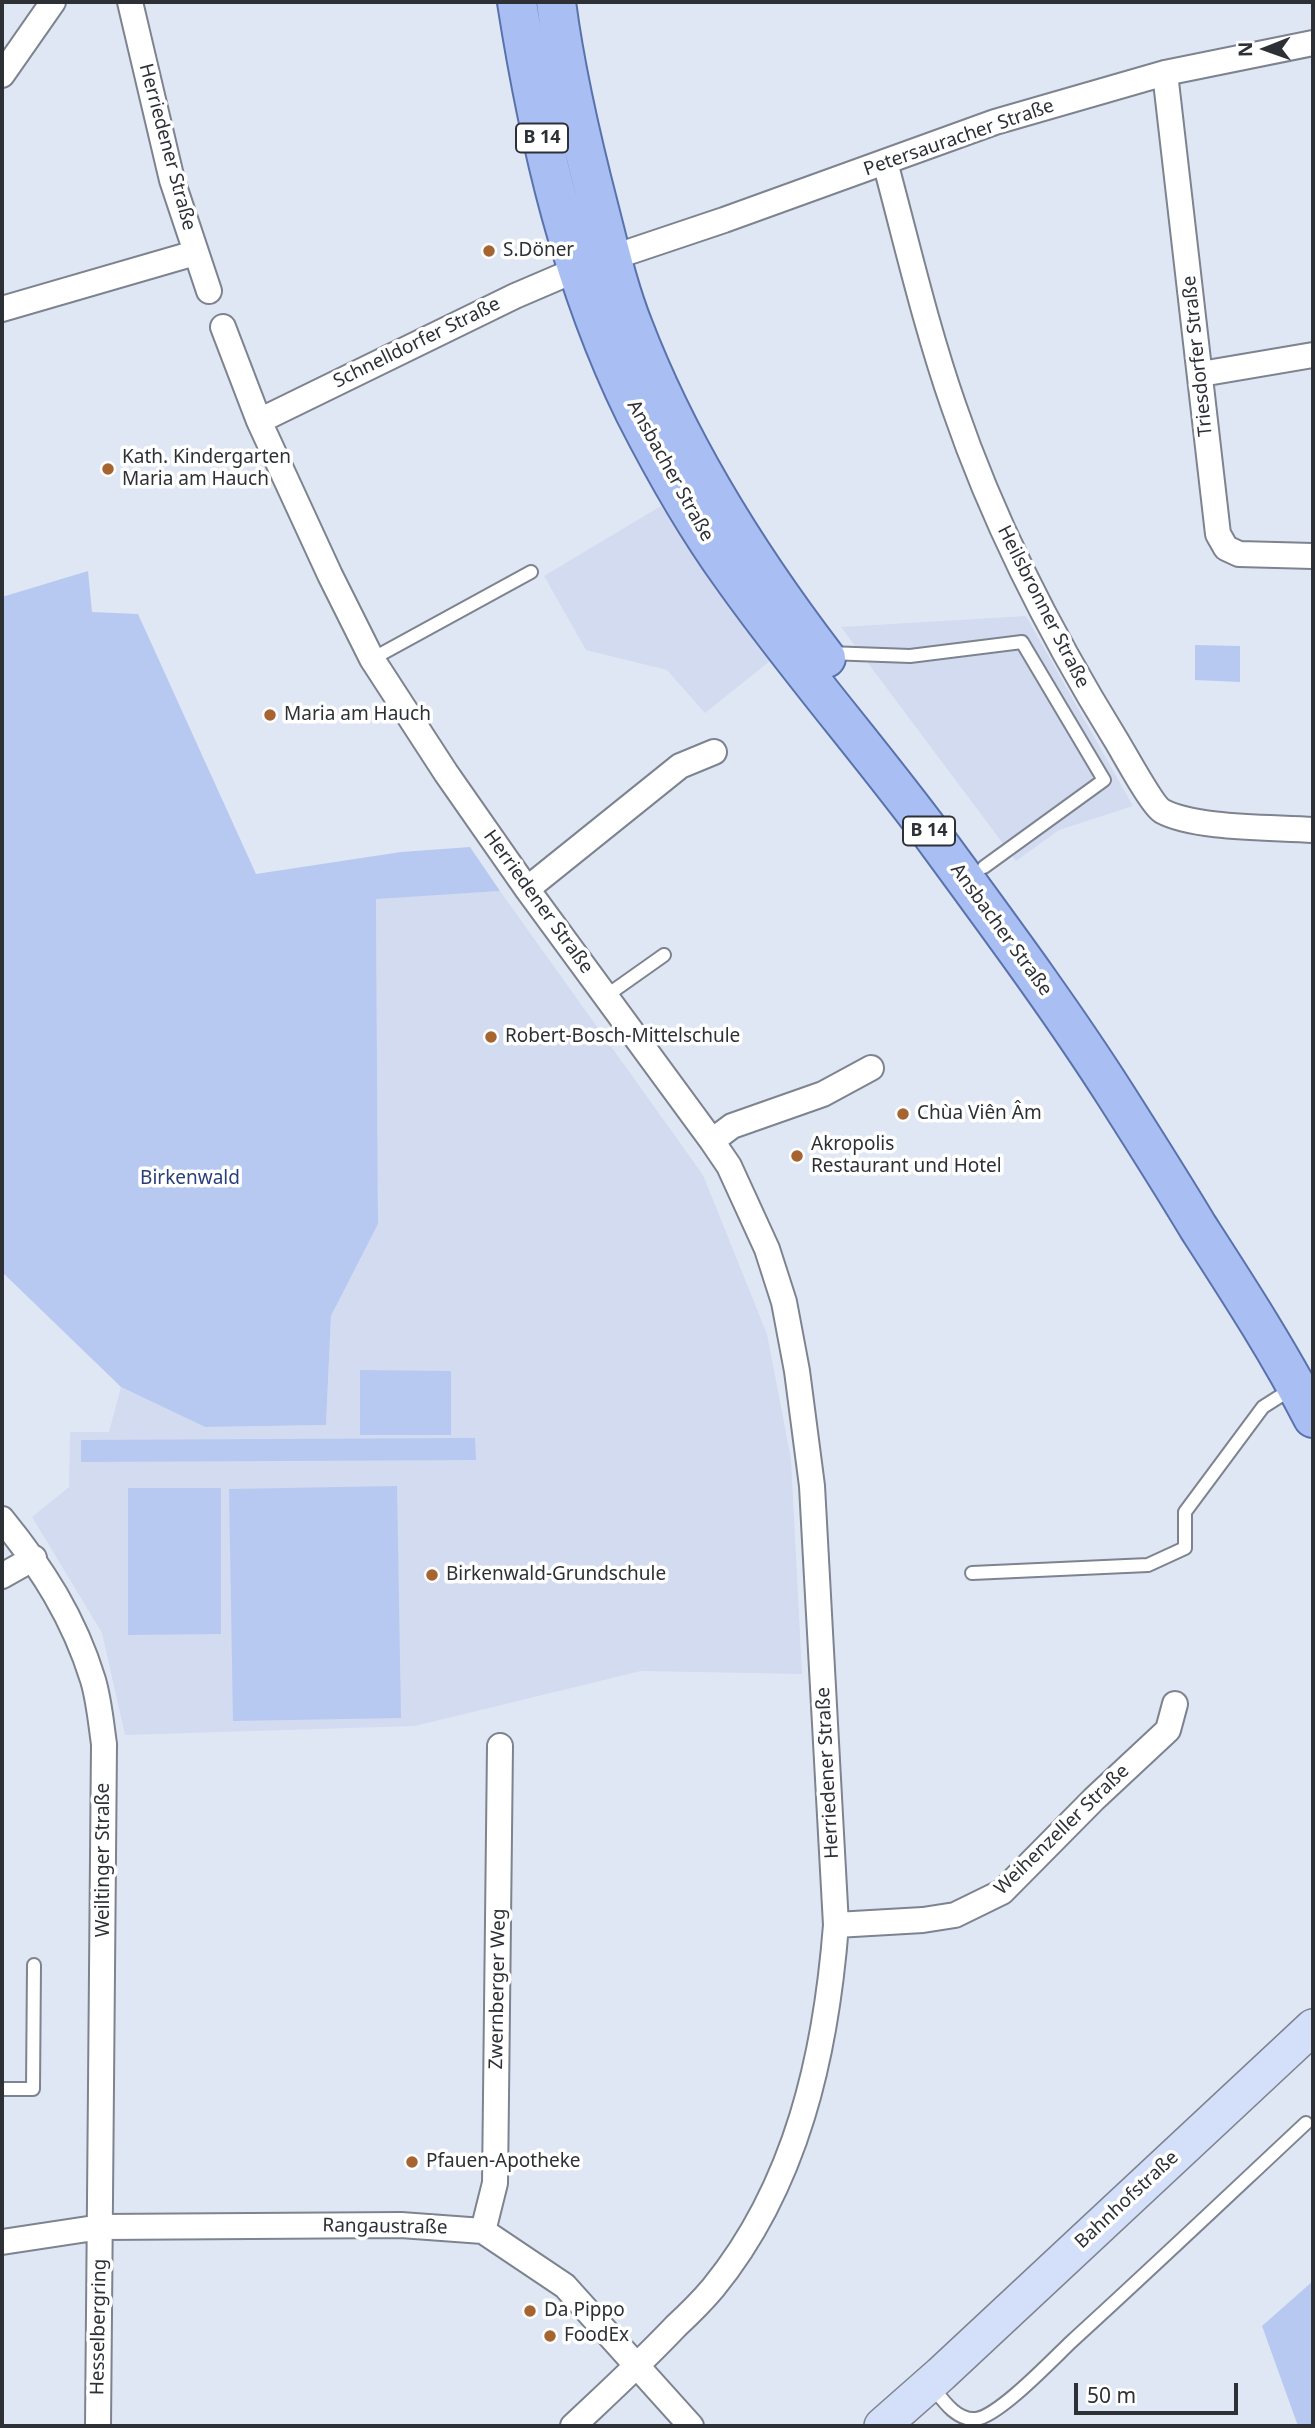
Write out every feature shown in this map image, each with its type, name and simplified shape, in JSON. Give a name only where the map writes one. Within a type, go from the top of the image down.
[{"type":"main road","name":"Ansbacher Straße","points":[[517,2],[537,117],[557,201],[595,263],[621,293],[644,353],[690,449],[750,551],[822,652],[984,867],[1138,1085],[1239,1242],[1308,1390]]},
{"type":"main road","name":"Ansbacher Straße","points":[[556,2],[578,127],[595,263],[595,319],[633,409],[664,468],[709,542],[759,613],[938,842],[1051,1000],[1114,1091],[1308,1390]]},
{"type":"main road","name":"Bahnhofstraße","points":[[882,2426],[936,2379],[1313,2027]]},
{"type":"street","points":[[2,75],[53,2]]},
{"type":"street","name":"Herriedener Straße","points":[[130,2],[172,180],[209,291]]},
{"type":"street","name":"Petersauracher Straße","points":[[595,263],[995,122],[1166,74],[1313,43]]},
{"type":"street","name":"Triesdorfer Straße","points":[[1166,74],[1218,534],[1226,548],[1239,554],[1313,556]]},
{"type":"street","name":"Heilsbronner Straße","points":[[885,162],[954,409],[1018,566],[1091,699],[1159,809],[1188,821],[1313,830]]},
{"type":"street","points":[[2,309],[195,253]]},
{"type":"street","name":"Schnelldorfer Straße","points":[[259,421],[515,296],[595,263]]},
{"type":"street","name":"Herriedener Straße","points":[[223,327],[259,421],[372,659],[446,774],[729,1166],[767,1249],[784,1302],[797,1371],[812,1486],[836,1925],[831,1990],[812,2087],[779,2182],[745,2245],[712,2289],[637,2367]]},
{"type":"street","points":[[1201,374],[1313,355]]},
{"type":"street","points":[[527,889],[680,766],[714,752]]},
{"type":"street","points":[[712,1140],[732,1126],[823,1094],[871,1068]]},
{"type":"street","name":"Weiltinger Straße","points":[[2,1519],[34,1558],[68,1614],[93,1681],[104,1744],[101,2227]]},
{"type":"street","points":[[2,1576],[34,1558]]},
{"type":"street","name":"Weihenzeller Straße","points":[[836,1925],[923,1920],[955,1915],[1002,1892],[1094,1799],[1168,1730],[1175,1704]]},
{"type":"street","name":"Zwernberger Weg","points":[[483,2231],[495,2183],[500,1746]]},
{"type":"street","name":"Rangaustraße","points":[[2,2242],[101,2227],[401,2225],[483,2231],[565,2286],[691,2426]]},
{"type":"street","name":"Hesselbergring","points":[[98,2426],[101,2227]]},
{"type":"street","points":[[573,2426],[637,2367]]},
{"type":"lane","points":[[372,659],[531,572]]},
{"type":"lane","points":[[822,652],[909,656],[1022,642],[1104,780],[984,867]]},
{"type":"lane","points":[[606,996],[664,955]]},
{"type":"lane","points":[[972,1573],[1148,1565],[1185,1548],[1185,1512],[1263,1407],[1308,1390]]},
{"type":"lane","points":[[2,2090],[33,2089],[34,1965]]},
{"type":"lane","points":[[936,2379],[952,2411],[974,2420],[988,2416],[1128,2290],[1306,2123]]},
{"type":"shaded area","points":[[661,506],[770,661],[705,713],[667,670],[586,650],[544,576]]},
{"type":"shaded area","points":[[1026,616],[1133,806],[1059,830],[1016,861],[841,627]]},
{"type":"shaded area","name":"Birkenwald-Grundschule","points":[[500,891],[703,1175],[767,1334],[791,1459],[802,1674],[641,1671],[415,1726],[125,1735],[102,1633],[32,1517],[69,1487],[70,1432],[109,1432],[121,1387],[205,1427],[326,1425],[331,1316],[378,1224],[376,898]]},
{"type":"green space","name":"Birkenwald","points":[[88,571],[92,612],[138,614],[256,874],[401,852],[470,847],[500,891],[376,899],[378,1224],[331,1316],[326,1425],[205,1427],[121,1387],[2,1272],[2,597]]},
{"type":"green space","points":[[1195,645],[1240,646],[1240,682],[1195,680]]},
{"type":"green space","points":[[360,1370],[451,1371],[451,1435],[360,1435]]},
{"type":"green space","points":[[475,1438],[476,1460],[81,1462],[81,1440]]},
{"type":"green space","points":[[397,1486],[401,1718],[233,1721],[229,1489]]},
{"type":"green space","points":[[128,1488],[221,1488],[221,1634],[128,1635]]},
{"type":"green space","points":[[1313,2281],[1313,2426],[1298,2426],[1262,2326]]},
{"type":"place","name":"S.Döner","points":[[489,251]]},
{"type":"place","name":"Kath. Kindergarten Maria am Hauch","points":[[108,469]]},
{"type":"place","name":"Maria am Hauch","points":[[270,715]]},
{"type":"place","name":"Robert-Bosch-Mittelschule","points":[[491,1037]]},
{"type":"place","name":"Chùa Viên Âm","points":[[903,1114]]},
{"type":"place","name":"Akropolis Restaurant und Hotel","points":[[797,1156]]},
{"type":"place","name":"Birkenwald-Grundschule","points":[[432,1575]]},
{"type":"place","name":"Pfauen-Apotheke","points":[[412,2162]]},
{"type":"place","name":"Da Pippo","points":[[530,2311]]},
{"type":"place","name":"FoodEx","points":[[550,2336]]}]
